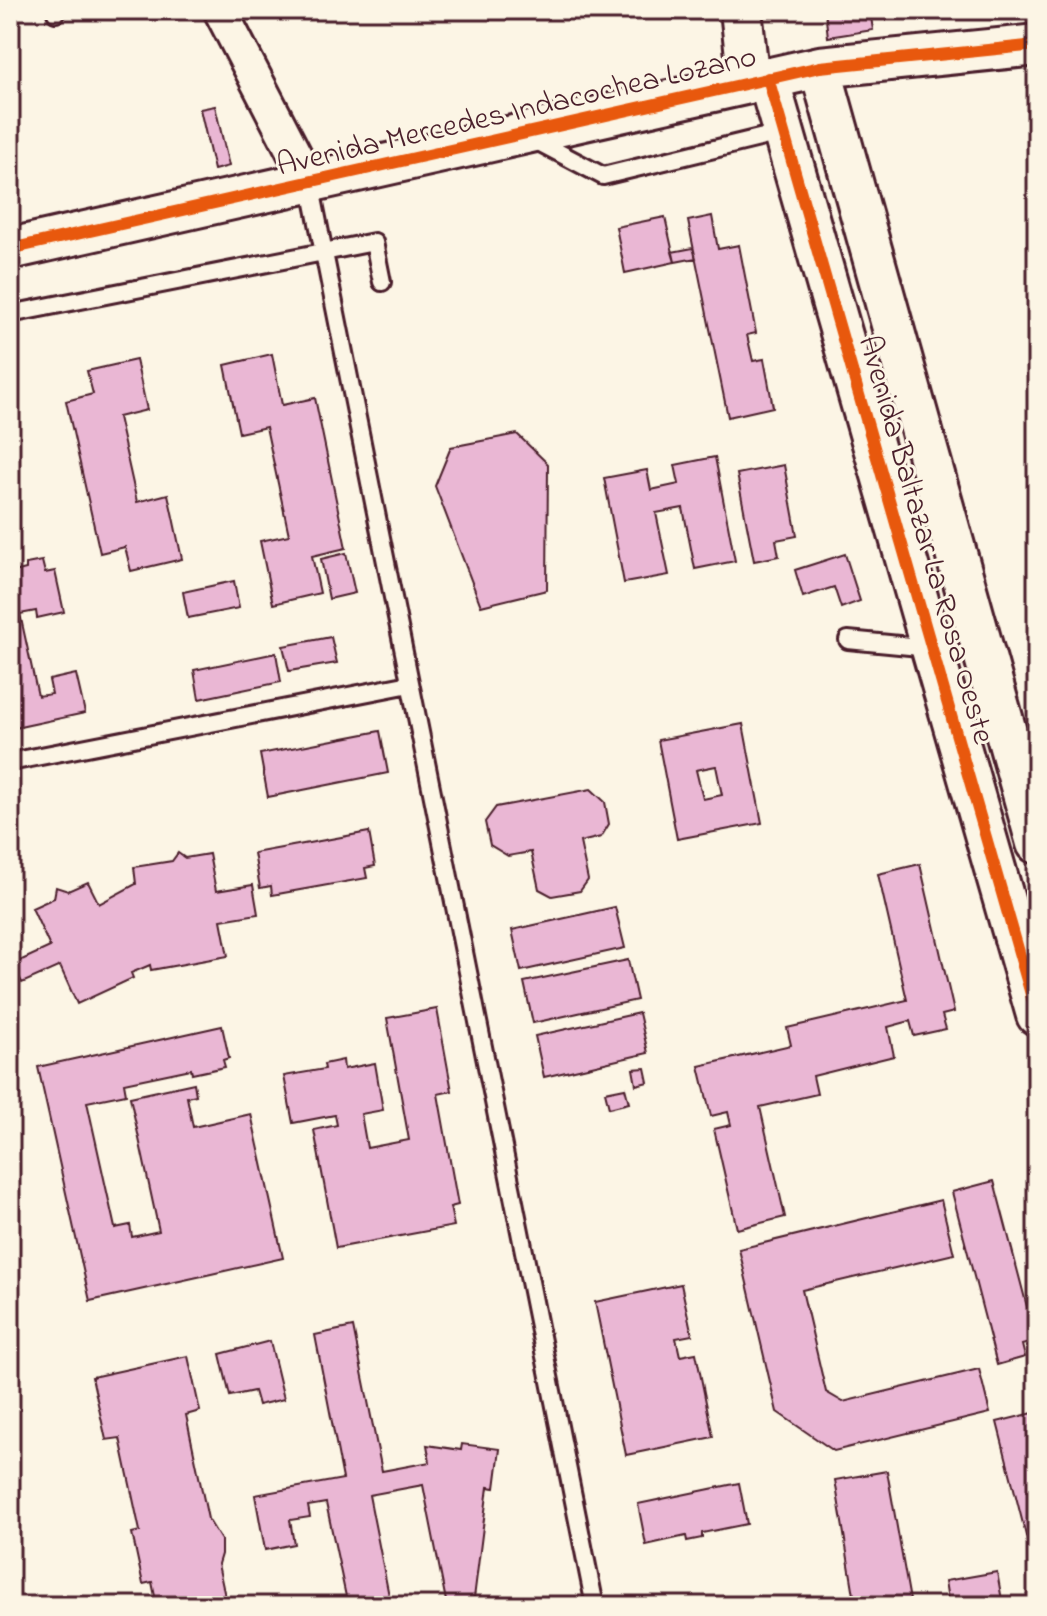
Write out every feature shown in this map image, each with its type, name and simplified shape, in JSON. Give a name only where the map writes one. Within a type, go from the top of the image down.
[{"type":"street","points":[[220,10],[309,182]]},
{"type":"street","name":"Avenida Baltazar La Rosa Oeste","points":[[741,10],[759,80],[784,132],[1037,1015]]},
{"type":"street","name":"Avenida Mercedes Indacochea Lozano","points":[[10,249],[820,67],[1037,45]]},
{"type":"street","name":"Avenida Baltazar La Rosa Oeste","points":[[820,67],[1037,843]]},
{"type":"lane","points":[[523,134],[603,176],[784,132]]},
{"type":"lane","points":[[309,182],[595,1606]]},
{"type":"lane","points":[[10,314],[374,242],[382,282]]},
{"type":"lane","points":[[848,640],[932,648]]},
{"type":"lane","points":[[10,762],[410,684]]},
{"type":"building","points":[[825,10],[870,10],[873,30],[828,37]]},
{"type":"building","points":[[215,106],[229,166],[214,170],[200,109]]},
{"type":"building","points":[[712,216],[718,249],[739,245],[756,333],[747,335],[753,361],[764,359],[773,407],[728,417],[688,221]]},
{"type":"building","points":[[665,217],[675,262],[625,273],[616,227]]},
{"type":"building","points":[[693,248],[696,258],[675,262],[672,252]]},
{"type":"building","points":[[272,354],[282,405],[315,398],[346,548],[312,556],[320,593],[273,604],[260,541],[289,535],[266,427],[239,433],[225,365]]},
{"type":"building","points":[[136,360],[147,410],[118,417],[137,502],[168,494],[182,559],[131,571],[125,547],[100,553],[66,401],[93,394],[87,371]]},
{"type":"building","points":[[517,434],[548,464],[547,590],[481,606],[435,486],[451,447]]},
{"type":"building","points":[[715,457],[735,561],[695,569],[683,508],[656,513],[669,575],[624,583],[604,478],[647,470],[651,490],[679,484],[675,465]]},
{"type":"building","points":[[784,465],[797,536],[776,540],[779,556],[754,561],[737,474]]},
{"type":"building","points":[[346,553],[355,593],[329,599],[321,559]]},
{"type":"building","points":[[845,554],[860,601],[841,608],[834,587],[803,597],[795,570]]},
{"type":"building","points":[[42,561],[45,573],[55,571],[64,612],[37,618],[36,611],[20,614],[38,696],[52,694],[49,680],[76,674],[85,713],[15,728],[10,705],[10,573],[26,569],[26,564]]},
{"type":"building","points":[[234,581],[239,608],[188,618],[183,592]]},
{"type":"building","points":[[331,637],[337,663],[289,671],[283,646]]},
{"type":"building","points":[[276,653],[281,682],[199,699],[194,670]]},
{"type":"building","points":[[743,724],[762,823],[677,839],[658,740]],"holes":[[[716,766],[722,795],[703,799],[696,770]]]},
{"type":"building","points":[[380,731],[388,773],[268,797],[260,754]]},
{"type":"building","points":[[591,789],[605,802],[609,824],[601,837],[580,842],[588,880],[580,891],[552,896],[539,889],[531,852],[508,856],[490,845],[485,822],[496,807]]},
{"type":"building","points":[[369,832],[375,866],[365,868],[367,878],[272,895],[271,886],[260,888],[254,853]]},
{"type":"building","points":[[178,853],[185,858],[209,854],[216,891],[253,885],[258,914],[221,920],[228,956],[151,970],[150,965],[131,973],[133,978],[77,1004],[60,966],[22,983],[13,964],[50,947],[32,908],[54,898],[56,887],[68,891],[88,882],[99,904],[136,884],[134,867],[172,861]]},
{"type":"building","points":[[920,864],[954,1012],[942,1015],[946,1029],[914,1036],[910,1021],[888,1027],[894,1056],[813,1076],[817,1094],[760,1107],[785,1217],[737,1229],[714,1129],[731,1125],[728,1112],[711,1116],[699,1066],[791,1045],[787,1028],[907,1000],[878,874]]},
{"type":"building","points":[[615,907],[625,948],[521,971],[512,930]]},
{"type":"building","points":[[628,960],[637,1000],[533,1023],[524,982]]},
{"type":"building","points":[[437,1009],[452,1091],[438,1094],[458,1205],[450,1207],[454,1226],[336,1248],[314,1130],[337,1125],[335,1115],[293,1123],[284,1076],[325,1069],[324,1064],[343,1060],[344,1069],[375,1063],[383,1110],[361,1114],[367,1148],[409,1140],[387,1018]]},
{"type":"building","points":[[639,1013],[648,1053],[544,1077],[535,1036]]},
{"type":"building","points":[[222,1026],[229,1058],[223,1060],[225,1067],[192,1074],[191,1069],[124,1083],[126,1094],[87,1102],[115,1228],[130,1225],[132,1237],[159,1231],[130,1097],[194,1083],[196,1095],[187,1097],[193,1127],[251,1114],[283,1258],[90,1301],[38,1067]]},
{"type":"building","points":[[645,1068],[648,1082],[636,1085],[633,1069]]},
{"type":"building","points":[[625,1088],[629,1103],[609,1108],[605,1092]]},
{"type":"building","points":[[994,1181],[1036,1341],[1022,1345],[1025,1357],[997,1365],[952,1192]]},
{"type":"building","points":[[941,1200],[954,1254],[802,1290],[826,1392],[843,1402],[979,1369],[990,1413],[834,1451],[777,1412],[739,1249]]},
{"type":"building","points":[[681,1284],[692,1335],[676,1338],[680,1356],[696,1353],[713,1437],[626,1455],[595,1302]]},
{"type":"building","points":[[353,1327],[382,1471],[430,1462],[427,1445],[461,1450],[462,1444],[500,1449],[495,1488],[488,1487],[473,1606],[447,1606],[423,1485],[369,1495],[391,1606],[348,1606],[326,1503],[308,1506],[310,1517],[290,1520],[294,1544],[265,1550],[255,1495],[343,1479],[315,1335]]},
{"type":"building","points":[[270,1341],[284,1399],[258,1405],[254,1391],[230,1396],[220,1354]]},
{"type":"building","points":[[188,1356],[200,1411],[186,1415],[208,1519],[221,1540],[218,1564],[227,1606],[157,1606],[152,1582],[143,1584],[132,1533],[140,1531],[120,1438],[106,1440],[92,1377]]},
{"type":"building","points":[[1037,1412],[1037,1575],[1036,1575],[997,1422]]},
{"type":"building","points":[[887,1471],[911,1606],[844,1606],[844,1602],[855,1601],[835,1480]]},
{"type":"building","points":[[739,1483],[747,1524],[702,1533],[702,1538],[687,1541],[686,1536],[646,1545],[638,1504]]},
{"type":"building","points":[[997,1572],[1003,1606],[984,1606],[983,1600],[966,1606],[949,1606],[945,1581]]},
{"type":"cycle path","points":[[10,249],[820,67],[1037,45]]},
{"type":"cycle path","points":[[768,78],[1037,1015]]}]
